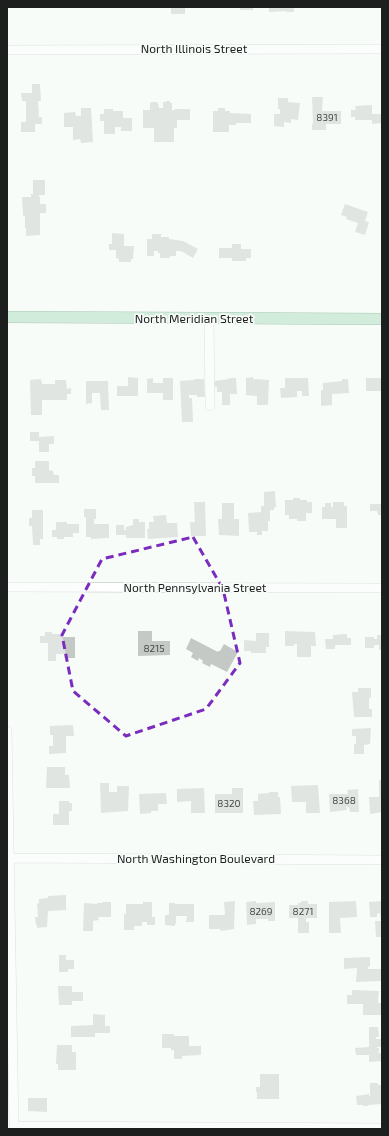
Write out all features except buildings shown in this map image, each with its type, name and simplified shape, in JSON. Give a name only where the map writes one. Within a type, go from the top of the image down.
[{"type":"main road","name":"North Meridian Street","points":[[7,317],[382,319]]},
{"type":"street","name":"North Illinois Street","points":[[7,50],[382,49]]},
{"type":"street","points":[[209,319],[210,406]]},
{"type":"street","name":"North Pennsylvania Street","points":[[7,587],[382,588]]},
{"type":"street","points":[[7,731],[8,858],[14,1127],[382,1128]]},
{"type":"street","name":"North Washington Boulevard","points":[[8,858],[382,860]]},
{"type":"highlighted area","points":[[193,537],[223,589],[240,663],[206,709],[126,736],[73,691],[62,635],[102,559]]}]
